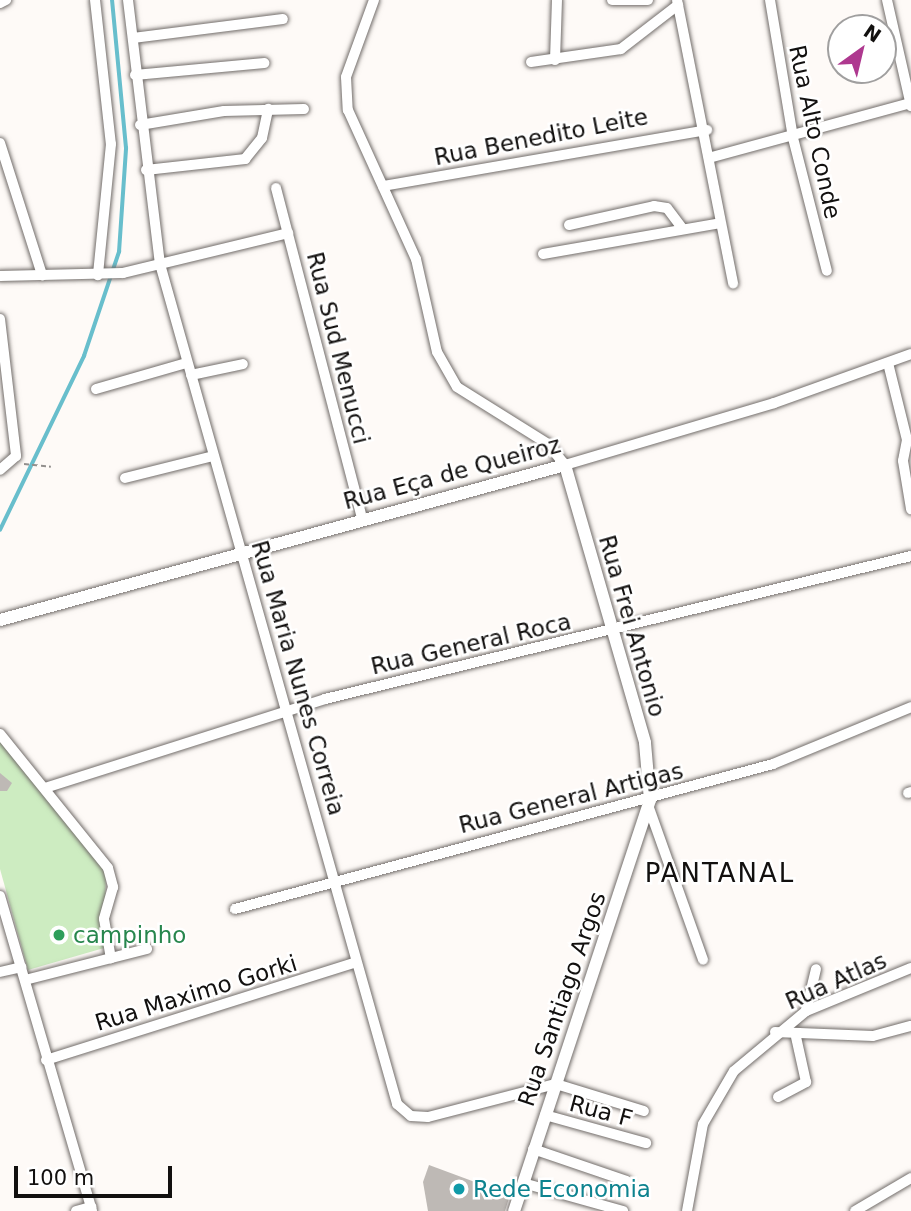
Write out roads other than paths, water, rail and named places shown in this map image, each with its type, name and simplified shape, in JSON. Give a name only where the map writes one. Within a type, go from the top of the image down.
[{"type":"street","points":[[0,3],[6,0]]},
{"type":"street","points":[[95,0],[111,156],[103,274]]},
{"type":"street","name":"Rua Maria Nunes Correia","points":[[128,0],[140,125],[160,264],[186,363],[289,711],[397,1104],[411,1116],[428,1117],[556,1084]]},
{"type":"street","points":[[374,0],[345,94],[354,132],[383,186],[422,275],[445,371],[470,398],[530,431],[565,465]]},
{"type":"street","points":[[555,60],[557,0]]},
{"type":"street","points":[[612,0],[648,0]]},
{"type":"street","name":"Rua Alto Conde","points":[[769,0],[793,138],[827,271]]},
{"type":"street","points":[[712,157],[793,138],[911,104],[887,0]]},
{"type":"street","points":[[531,62],[621,49],[678,2],[707,130],[720,223],[733,284]]},
{"type":"street","points":[[133,38],[283,19]]},
{"type":"street","points":[[135,75],[264,63]]},
{"type":"street","points":[[140,125],[268,109],[304,109]]},
{"type":"street","points":[[146,170],[245,159],[262,138],[268,109]]},
{"type":"street","name":"Rua Benedito Leite","points":[[383,186],[707,130]]},
{"type":"street","points":[[0,143],[43,275]]},
{"type":"street","name":"Rua Sud Menucci","points":[[276,188],[362,518]]},
{"type":"street","points":[[569,225],[654,206],[667,208],[682,228]]},
{"type":"street","points":[[543,254],[720,223]]},
{"type":"street","points":[[0,276],[123,273],[288,233]]},
{"type":"street","points":[[0,319],[19,463],[0,470]]},
{"type":"street","name":"Rua Eça de Queiroz","points":[[0,620],[362,518],[565,465],[911,354]]},
{"type":"street","points":[[96,389],[186,363]]},
{"type":"street","points":[[888,363],[907,440],[904,467],[911,509]]},
{"type":"street","points":[[191,375],[243,365]]},
{"type":"street","points":[[125,478],[214,456]]},
{"type":"street","name":"Rua Frei Antonio","points":[[565,465],[610,631],[645,743],[649,804],[703,960]]},
{"type":"street","name":"Rua General Roca","points":[[45,788],[289,711],[911,556]]},
{"type":"street","name":"Rua General Artigas","points":[[235,909],[649,804],[804,754],[911,707]]},
{"type":"street","points":[[0,734],[45,788],[113,879],[104,919],[111,958]]},
{"type":"street","name":"Rua Santiago Argos","points":[[514,1211],[649,804]]},
{"type":"street","points":[[0,896],[91,1209],[76,1211]]},
{"type":"street","points":[[25,980],[148,950]]},
{"type":"street","name":"Rua Maximo Gorki","points":[[46,1060],[356,962]]},
{"type":"street","points":[[0,972],[21,967]]},
{"type":"street","name":"Rua Atlas","points":[[687,1211],[709,1110],[734,1071],[775,1032],[806,1011],[911,968]]},
{"type":"street","points":[[806,1011],[816,969]]},
{"type":"street","points":[[775,1032],[796,1037],[873,1036],[911,1026]]},
{"type":"street","points":[[778,1097],[806,1082],[796,1037]]},
{"type":"street","points":[[556,1084],[644,1111]]},
{"type":"street","name":"Rua F","points":[[545,1115],[646,1143]]},
{"type":"street","points":[[534,1149],[628,1181]]},
{"type":"street","points":[[855,1211],[911,1178]]},
{"type":"street","points":[[523,1183],[623,1211]]},
{"type":"waterway","points":[[0,530],[84,356],[119,252],[126,148],[112,0]]},
{"type":"place","name":"campinho","points":[[59,935]]},
{"type":"place","name":"Rede Economia","points":[[459,1189]]},
{"type":"district","name":"PANTANAL","points":[[720,874]]}]
